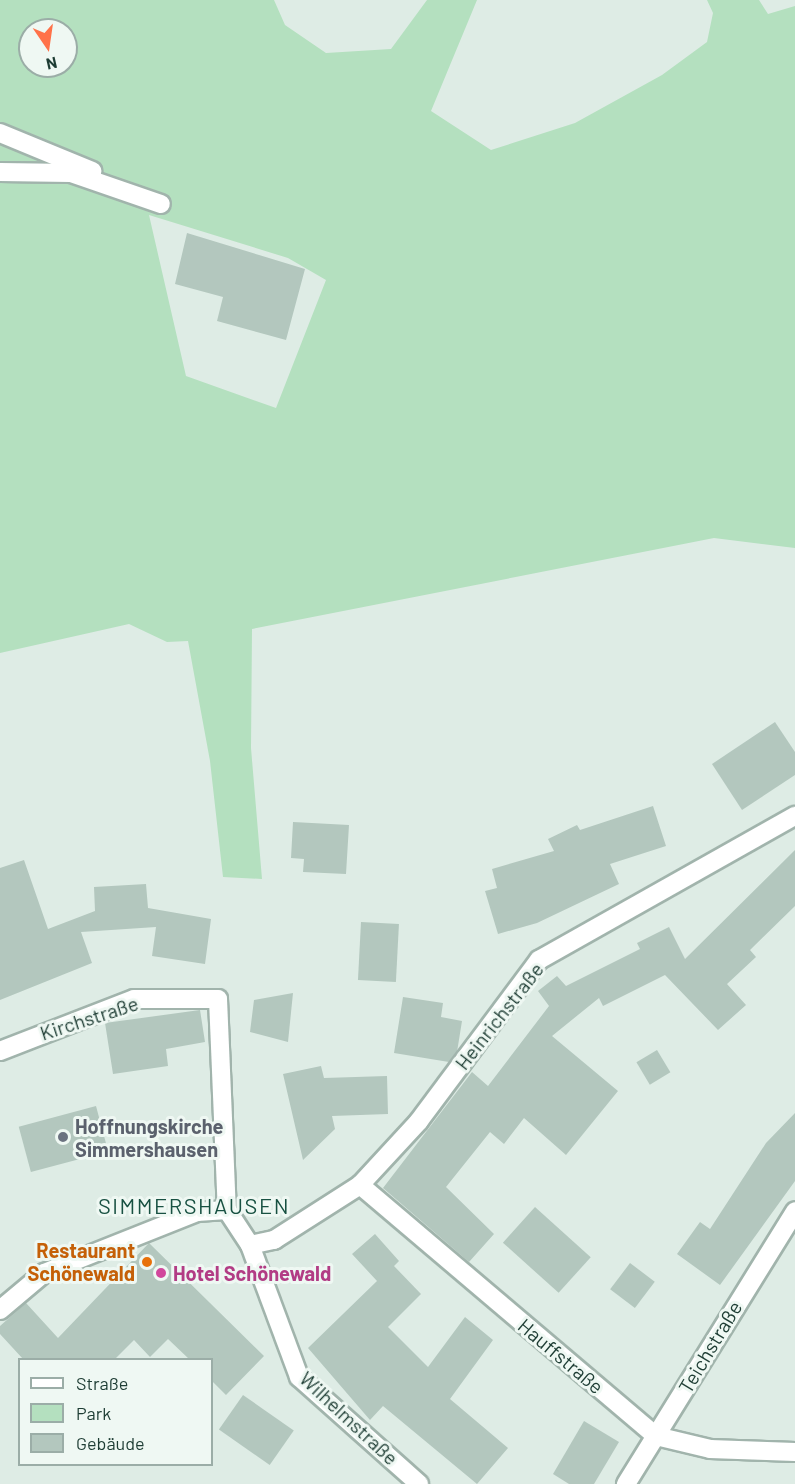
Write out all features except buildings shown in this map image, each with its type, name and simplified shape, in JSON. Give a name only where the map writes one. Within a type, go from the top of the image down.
[{"type":"street","points":[[0,133],[69,159],[123,188],[161,204]]},
{"type":"street","points":[[0,172],[71,173],[123,188]]},
{"type":"street","name":"Heinrichstraße","points":[[249,1245],[274,1240],[360,1185],[419,1121],[539,960],[795,816]]},
{"type":"street","name":"Kirchstraße","points":[[0,1051],[134,999],[218,999],[227,1210]]},
{"type":"street","name":"Hauffstraße","points":[[360,1185],[656,1436],[710,1449],[795,1452]]},
{"type":"street","points":[[0,1310],[44,1273],[197,1212],[227,1210]]},
{"type":"street","name":"Wilhelmstraße","points":[[227,1210],[249,1245],[299,1377],[419,1484]]},
{"type":"street","name":"Teichstraße","points":[[626,1484],[795,1211]]},
{"type":"green space","points":[[0,0],[274,0],[285,25],[326,53],[391,49],[427,0],[477,0],[431,111],[491,150],[575,123],[662,75],[707,42],[713,13],[707,0],[759,0],[768,14],[795,6],[795,548],[714,538],[252,629],[251,748],[262,879],[223,877],[210,761],[188,641],[167,642],[129,624],[0,653]],"holes":[[[149,215],[288,258],[326,280],[276,408],[186,376]]]},
{"type":"place","name":"Hoffnungskirche Simmershausen","points":[[63,1137]]},
{"type":"place","name":"Restaurant Schönewald","points":[[147,1262]]},
{"type":"place","name":"Hotel Schönewald","points":[[161,1273]]},
{"type":"district","name":"SIMMERSHAUSEN","points":[[194,1206]]}]
